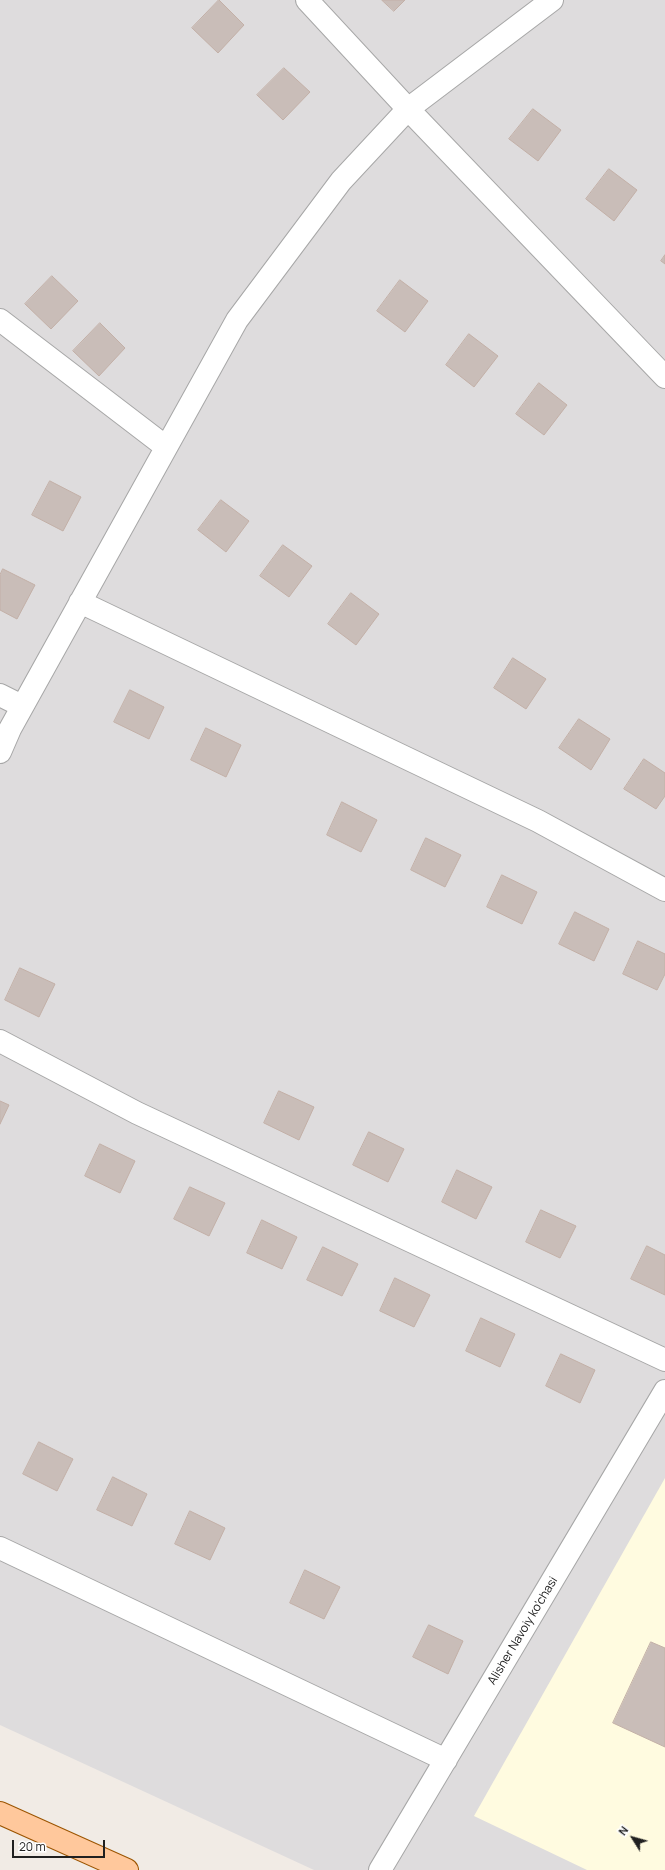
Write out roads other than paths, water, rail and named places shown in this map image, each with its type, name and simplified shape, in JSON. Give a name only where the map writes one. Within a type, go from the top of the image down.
[{"type":"main road","points":[[0,1813],[127,1870]]},
{"type":"street","points":[[307,0],[408,109],[665,377]]},
{"type":"street","points":[[0,752],[22,706],[237,320],[341,182],[408,109],[552,0]]},
{"type":"street","points":[[0,320],[166,448]]},
{"type":"street","points":[[80,602],[538,821],[665,890]]},
{"type":"street","points":[[0,695],[22,706]]},
{"type":"street","points":[[0,1041],[137,1113],[665,1360]]},
{"type":"street","name":"Alisher Navoiy ko'chasi","points":[[380,1870],[665,1391]]},
{"type":"street","points":[[0,1548],[446,1760]]}]
